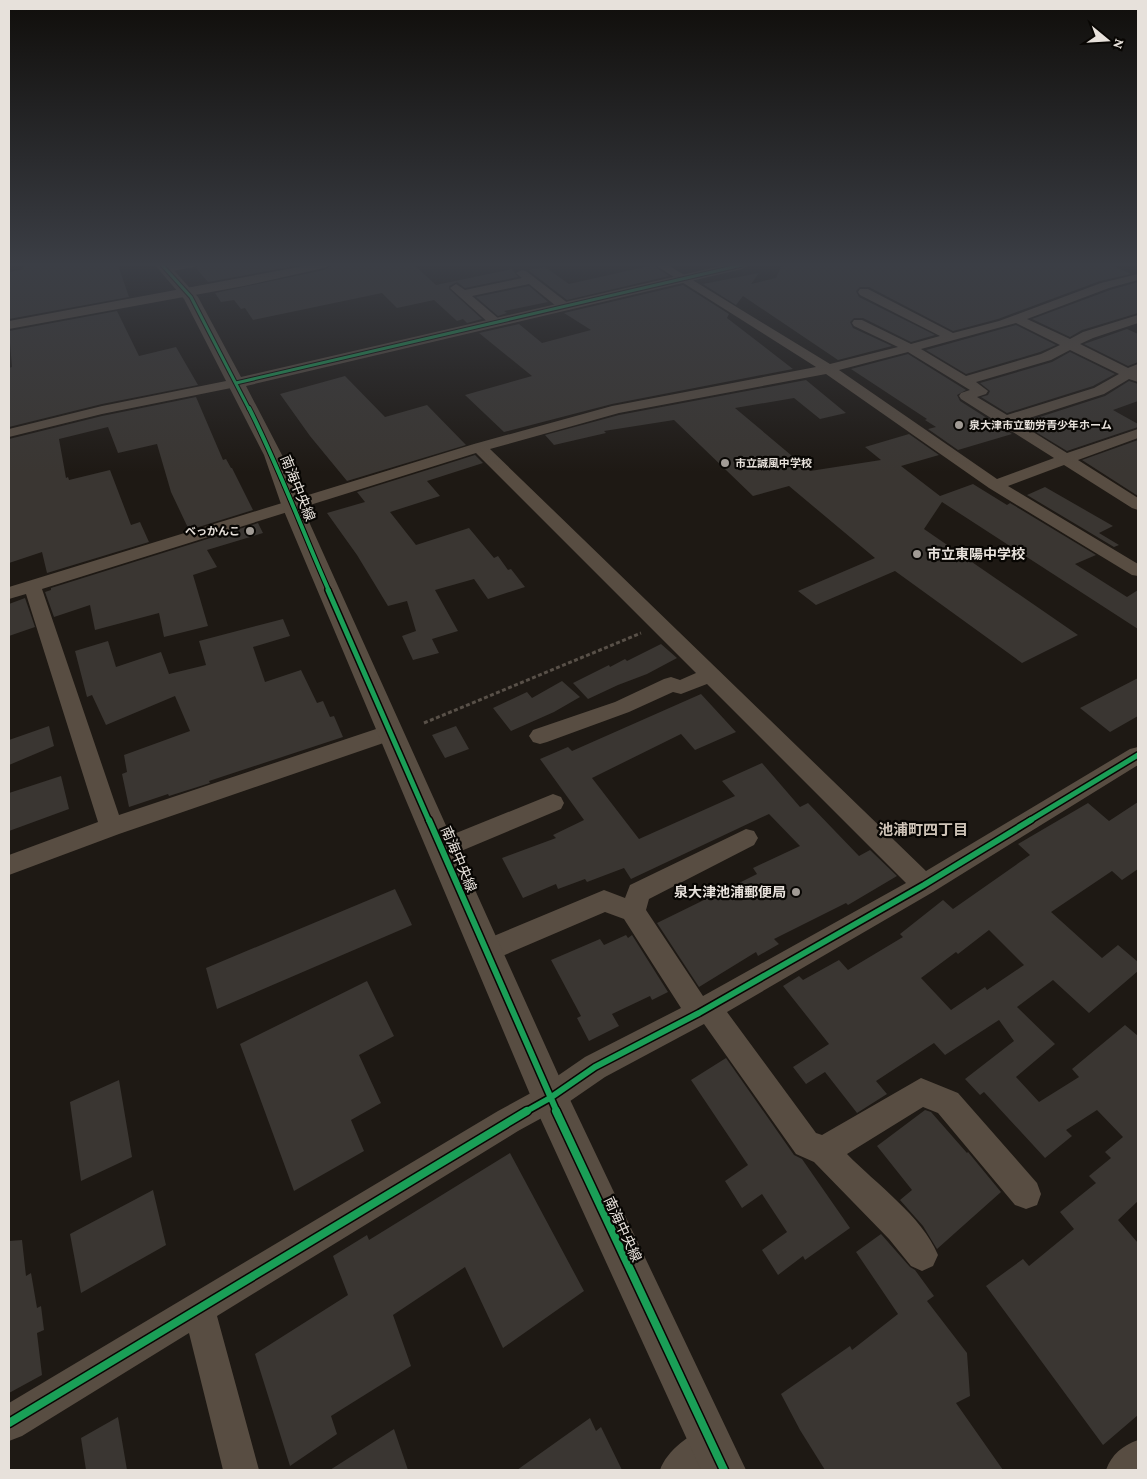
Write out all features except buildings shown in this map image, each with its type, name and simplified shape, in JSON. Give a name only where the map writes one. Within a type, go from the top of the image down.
[{"type":"street","name":"南海中央線","points":[[210,334],[273,456],[291,504],[550,1098],[717,1457]]},
{"type":"street","points":[[9,434],[102,410],[236,383],[444,334]]},
{"type":"street","points":[[771,334],[828,369],[995,485],[1138,571]]},
{"type":"street","points":[[882,334],[910,348],[981,391],[966,396],[1138,505]]},
{"type":"street","points":[[946,334],[952,337]]},
{"type":"street","points":[[10,590],[32,585],[479,447],[617,409],[828,369],[964,334]]},
{"type":"street","points":[[1051,334],[1135,373]]},
{"type":"street","points":[[964,381],[1046,357],[1091,334]]},
{"type":"street","points":[[1004,421],[1099,391],[1135,373]]},
{"type":"street","points":[[995,485],[1138,433]]},
{"type":"street","points":[[479,447],[924,885]]},
{"type":"street","points":[[32,585],[112,827]]},
{"type":"street","points":[[540,736],[622,707],[671,684],[681,687],[710,675]]},
{"type":"street","points":[[9,864],[391,732]]},
{"type":"street","points":[[9,1423],[508,1121],[550,1098],[595,1067],[704,1011],[924,885],[1138,755]]},
{"type":"street","points":[[442,849],[553,803]]},
{"type":"street","points":[[633,910],[639,892],[746,838]]},
{"type":"street","points":[[486,951],[604,901],[633,910],[704,1011],[806,1144],[824,1151],[843,1173],[907,1234],[922,1256]]},
{"type":"street","points":[[824,1151],[921,1092],[948,1103],[1026,1194]]},
{"type":"street","points":[[199,1309],[241,1470]]},
{"type":"street","points":[[678,1470],[717,1457]]},
{"type":"street","points":[[1124,1470],[1138,1458]]},
{"type":"path","points":[[424,723],[660,625]]},
{"type":"cycle path","points":[[210,334],[273,455],[291,504],[550,1098],[724,1470]]},
{"type":"cycle path","points":[[236,383],[446,334]]},
{"type":"cycle path","points":[[9,1423],[508,1121],[550,1098],[595,1067],[699,1013],[924,885],[1138,755]]},
{"type":"place","name":"泉大津市立勤労青少年ホーム","points":[[959,425]]},
{"type":"place","name":"市立誠風中学校","points":[[725,463]]},
{"type":"place","name":"べっかんこ","points":[[250,531]]},
{"type":"place","name":"市立東陽中学校","points":[[917,554]]},
{"type":"place","name":"泉大津池浦郵便局","points":[[796,892]]},
{"type":"district","name":"池浦町四丁目","points":[[923,830]]}]
